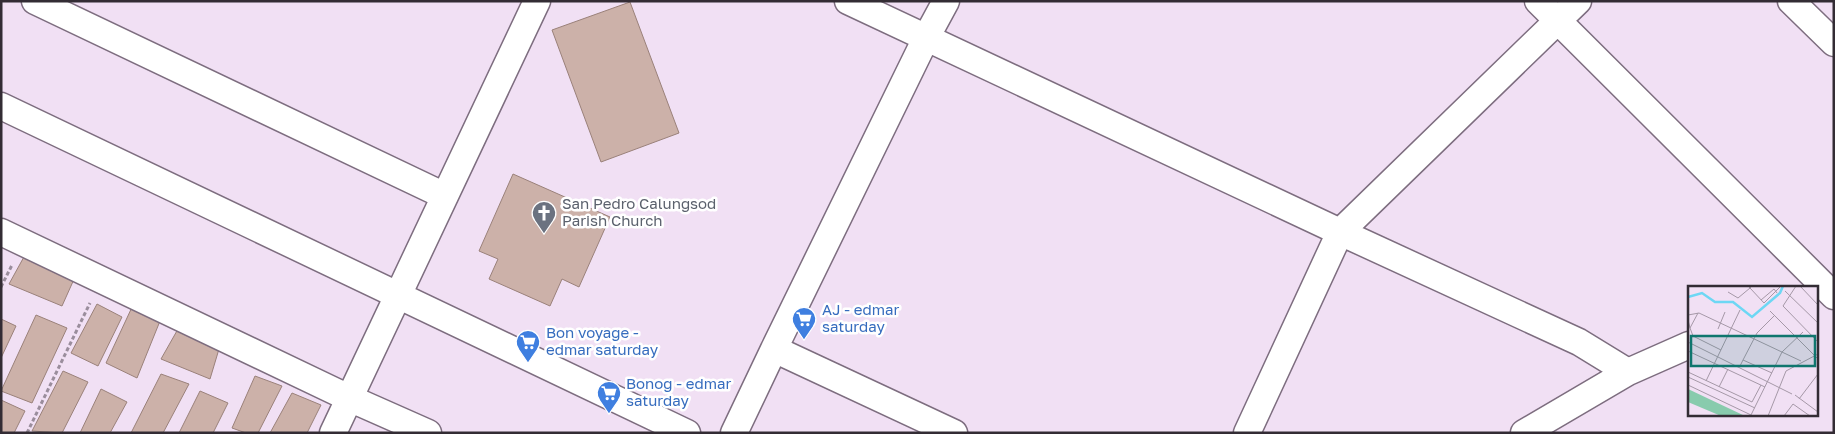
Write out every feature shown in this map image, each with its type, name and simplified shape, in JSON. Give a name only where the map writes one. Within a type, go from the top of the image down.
[{"type":"street","points":[[35,1],[445,196]]},
{"type":"street","points":[[333,433],[538,1]]},
{"type":"street","points":[[848,1],[1579,342],[1628,372]]},
{"type":"street","points":[[734,433],[926,38],[946,1]]},
{"type":"street","points":[[1538,1],[1556,21],[1827,288]]},
{"type":"street","points":[[1246,433],[1340,232],[1578,1]]},
{"type":"street","points":[[1791,1],[1834,44]]},
{"type":"street","points":[[1,106],[687,433]]},
{"type":"street","points":[[1,232],[349,398],[428,433]]},
{"type":"street","points":[[1524,433],[1628,372],[1688,345]]},
{"type":"street","points":[[774,349],[954,433]]},
{"type":"path","points":[[27,433],[102,280]]},
{"type":"building","points":[[630,2],[679,133],[601,162],[552,30]]},
{"type":"building","name":"San Pedro Calungsod Parish Church","points":[[513,174],[610,217],[579,287],[562,279],[550,306],[489,279],[498,259],[479,251]]},
{"type":"building","points":[[25,255],[75,277],[62,306],[9,284]]},
{"type":"building","points":[[97,304],[122,317],[98,366],[71,353]]},
{"type":"building","points":[[133,305],[160,321],[137,378],[106,363]]},
{"type":"building","points":[[36,315],[67,328],[32,403],[1,391]]},
{"type":"building","points":[[1,319],[16,326],[1,358]]},
{"type":"building","points":[[178,329],[219,349],[210,379],[161,359]]},
{"type":"building","points":[[63,371],[88,382],[62,433],[32,431]]},
{"type":"building","points":[[161,374],[189,384],[163,433],[131,433]]},
{"type":"building","points":[[255,376],[282,386],[258,433],[246,433],[232,428]]},
{"type":"building","points":[[101,389],[127,402],[110,433],[80,433]]},
{"type":"building","points":[[200,391],[228,403],[213,433],[179,433]]},
{"type":"building","points":[[292,393],[321,405],[307,433],[270,433]]},
{"type":"building","points":[[1,400],[25,411],[14,433],[1,433]]},
{"type":"place","name":"San Pedro Calungsod Parish Church","points":[[544,234]]},
{"type":"place","name":"AJ - edmar saturday","points":[[804,340]]},
{"type":"place","name":"Bon voyage - edmar saturday","points":[[528,363]]},
{"type":"place","name":"Bonog - edmar saturday","points":[[609,414]]}]
